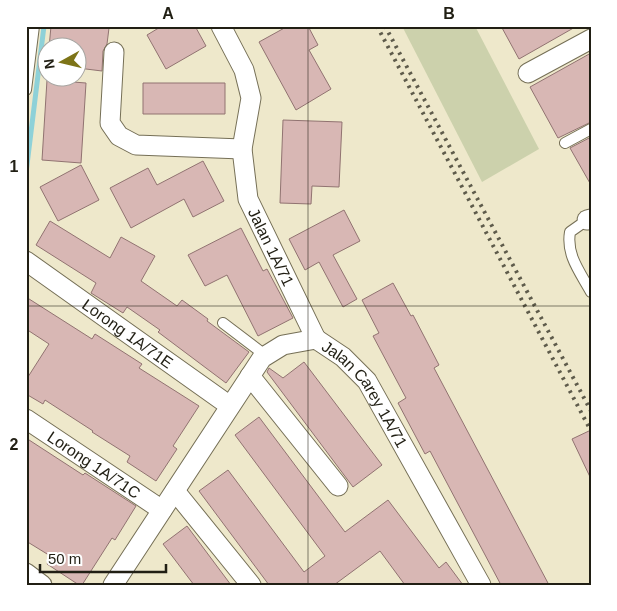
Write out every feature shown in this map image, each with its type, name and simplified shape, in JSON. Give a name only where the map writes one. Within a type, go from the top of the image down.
[{"type":"street","name":"Jalan 1A/71","points":[[221,26],[244,70],[251,98],[242,149],[248,200],[316,339]]},
{"type":"street","points":[[528,73],[591,39]]},
{"type":"street","points":[[114,52],[110,123],[119,136],[136,145],[242,149]]},
{"type":"street","name":"Lorong 1A/71E","points":[[26,261],[230,406]]},
{"type":"street","name":"Jalan Carey 1A/71","points":[[113,585],[265,355],[283,345],[316,339],[343,357],[367,381],[481,585]]},
{"type":"street","points":[[250,376],[338,486]]},
{"type":"street","name":"Lorong 1A/71C","points":[[26,419],[162,510]]},
{"type":"street","points":[[175,491],[251,585]]},
{"type":"street","points":[[26,573],[42,585]]},
{"type":"lane","points":[[26,90],[31,31]]},
{"type":"lane","points":[[565,143],[591,129]]},
{"type":"lane","points":[[589,220],[570,232],[568,242],[570,253],[591,292]]},
{"type":"lane","points":[[223,323],[265,355]]},
{"type":"green space","points":[[402,26],[475,26],[539,149],[482,182]]},
{"type":"building","points":[[51,26],[109,28],[107,44],[103,51],[102,71],[88,69],[88,38],[50,38]]},
{"type":"building","points":[[162,26],[195,26],[206,46],[166,69],[147,35]]},
{"type":"building","points":[[288,26],[308,26],[318,45],[309,50],[331,89],[296,110],[259,42]]},
{"type":"building","points":[[501,26],[577,26],[519,59]]},
{"type":"building","points":[[591,53],[591,122],[558,138],[530,87]]},
{"type":"building","points":[[143,83],[225,83],[225,114],[143,114]]},
{"type":"building","points":[[46,88],[86,88],[81,163],[42,160]]},
{"type":"building","points":[[283,120],[342,122],[339,187],[312,186],[311,204],[280,203]]},
{"type":"building","points":[[591,137],[591,185],[570,148]]},
{"type":"building","points":[[203,161],[224,201],[193,217],[184,199],[131,228],[110,188],[148,168],[157,185]]},
{"type":"building","points":[[81,165],[99,200],[58,221],[40,187]]},
{"type":"building","points":[[344,210],[360,241],[333,255],[357,299],[343,307],[319,262],[305,270],[289,239]]},
{"type":"building","points":[[50,221],[110,258],[121,237],[155,256],[141,281],[177,306],[182,300],[249,352],[226,383],[158,332],[160,330],[127,307],[123,313],[91,293],[96,283],[36,245]]},
{"type":"building","points":[[241,228],[263,271],[267,269],[293,318],[258,336],[227,275],[205,286],[188,255]]},
{"type":"building","points":[[393,283],[411,316],[413,315],[439,365],[434,368],[549,585],[501,585],[430,451],[425,454],[398,403],[406,398],[373,336],[379,333],[362,300]]},
{"type":"building","points":[[26,297],[92,339],[95,334],[142,364],[139,368],[199,406],[173,446],[177,449],[156,481],[127,462],[130,456],[93,431],[45,400],[43,404],[26,394],[26,380],[49,344],[26,329]]},
{"type":"building","points":[[304,362],[382,465],[353,487],[267,372],[269,368],[283,378]]},
{"type":"building","points":[[259,417],[345,532],[388,500],[439,568],[446,562],[463,585],[405,585],[380,551],[334,585],[269,585],[199,491],[228,470],[304,572],[325,556],[235,435]]},
{"type":"building","points":[[591,430],[591,479],[572,439]]},
{"type":"building","points":[[26,438],[83,475],[85,473],[136,506],[115,540],[112,538],[82,585],[79,585],[47,564],[52,557],[26,541]]},
{"type":"building","points":[[187,526],[231,585],[194,585],[163,544]]},
{"type":"waterway","points":[[26,173],[44,26]]},
{"type":"railway","points":[[377,26],[591,431]]},
{"type":"railway","points":[[385,26],[591,411]]}]
